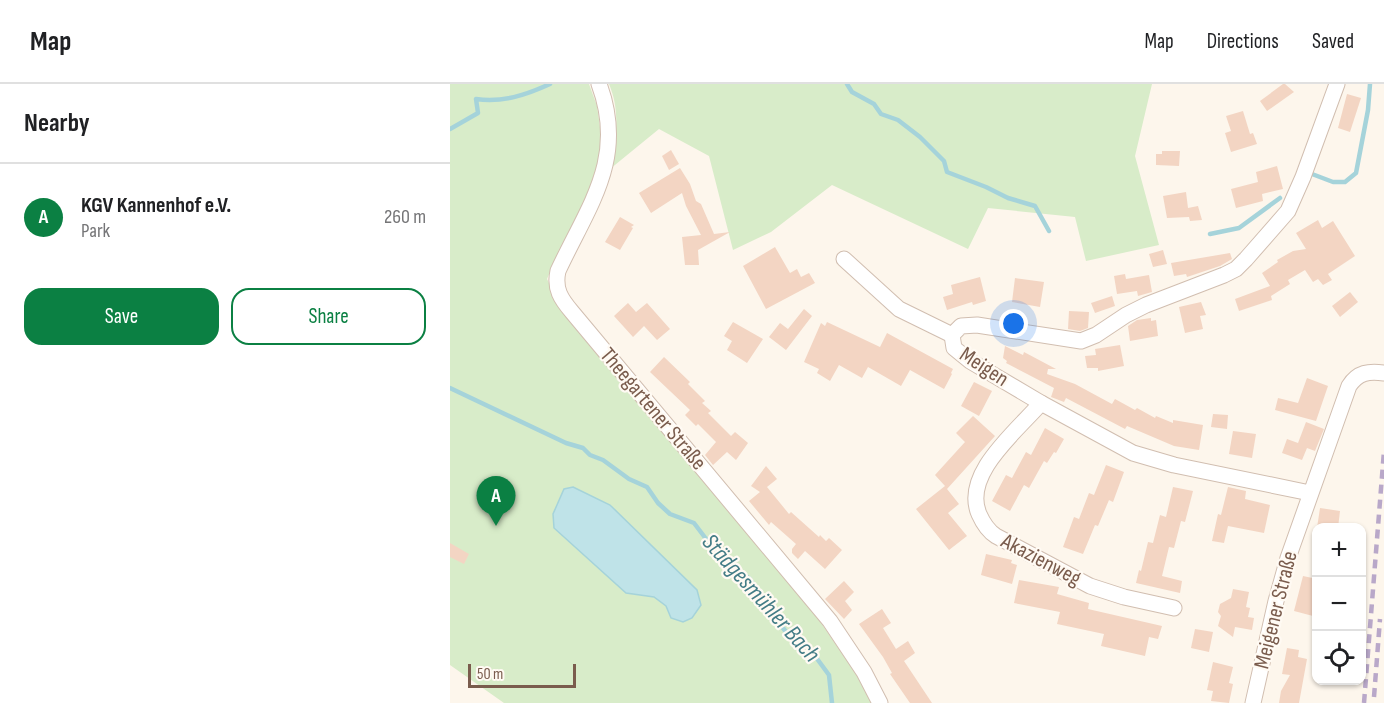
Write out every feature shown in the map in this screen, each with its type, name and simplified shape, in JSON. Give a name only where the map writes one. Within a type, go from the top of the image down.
[{"type":"street","name":"Theegartener Straße","points":[[599,84],[605,105],[609,135],[605,167],[595,197],[558,271],[556,283],[559,294],[830,621],[864,672],[880,703]]},
{"type":"street","name":"Meigen","points":[[1310,493],[1148,459],[1115,444],[1041,403],[958,353],[954,348],[952,335],[961,326],[978,325],[1081,341],[1100,333],[1126,315],[1146,305],[1236,269],[1271,233],[1288,211],[1337,84]]},
{"type":"street","points":[[844,259],[899,309],[952,335]]},
{"type":"street","name":"Meigener Straße","points":[[1254,703],[1276,601],[1288,558],[1352,382],[1361,374],[1372,371],[1383,373]]},
{"type":"street","name":"Akazienweg","points":[[1041,403],[980,474],[975,503],[984,524],[996,536],[1090,586],[1174,608]]},
{"type":"green space","points":[[450,84],[589,84],[597,106],[602,141],[595,185],[559,250],[547,279],[555,295],[598,355],[811,608],[856,674],[872,703],[504,703],[450,665]]},
{"type":"green space","points":[[609,84],[1152,84],[1135,156],[1159,245],[1086,261],[1075,217],[988,208],[968,249],[832,185],[771,232],[733,250],[709,156],[659,129],[610,169],[616,116]]},
{"type":"water","points":[[573,487],[610,505],[697,590],[701,605],[692,618],[683,622],[671,618],[666,606],[654,597],[626,593],[554,528],[553,514],[564,489]]},
{"type":"building","points":[[1283,84],[1294,92],[1267,111],[1260,101]]},
{"type":"building","points":[[1347,94],[1361,98],[1350,132],[1338,128]]},
{"type":"building","points":[[1243,111],[1250,134],[1253,133],[1257,144],[1231,152],[1225,133],[1231,131],[1226,116]]},
{"type":"building","points":[[671,150],[679,164],[669,170],[662,156]]},
{"type":"building","points":[[1162,151],[1180,151],[1179,166],[1156,165],[1156,154],[1162,154]]},
{"type":"building","points":[[1277,166],[1283,189],[1262,194],[1263,201],[1236,208],[1231,189],[1258,182],[1256,172]]},
{"type":"building","points":[[680,168],[690,184],[696,201],[701,204],[714,234],[730,232],[698,250],[699,265],[685,265],[682,237],[701,235],[682,193],[651,213],[639,193]]},
{"type":"building","points":[[1186,192],[1188,208],[1198,206],[1202,220],[1190,221],[1189,217],[1167,218],[1163,196]]},
{"type":"building","points":[[620,217],[634,225],[620,250],[605,242]]},
{"type":"building","points":[[1318,220],[1322,228],[1333,221],[1355,256],[1328,274],[1332,280],[1323,285],[1318,279],[1313,282],[1305,270],[1288,280],[1290,284],[1271,296],[1272,300],[1239,311],[1235,299],[1270,286],[1262,273],[1278,262],[1277,260],[1293,251],[1306,249],[1296,233]]},
{"type":"building","points":[[775,247],[790,273],[797,269],[801,277],[809,273],[815,283],[766,309],[743,266]]},
{"type":"building","points":[[1163,250],[1167,264],[1153,267],[1149,254]]},
{"type":"building","points":[[1230,253],[1232,259],[1220,266],[1187,277],[1186,274],[1174,276],[1171,263]]},
{"type":"building","points":[[1125,274],[1126,279],[1149,275],[1152,292],[1138,296],[1137,291],[1117,294],[1114,276]]},
{"type":"building","points":[[980,277],[986,301],[973,305],[972,302],[947,310],[943,297],[953,294],[951,285]]},
{"type":"building","points":[[1015,278],[1044,282],[1040,307],[1012,302]]},
{"type":"building","points":[[1350,292],[1358,302],[1340,317],[1332,306]]},
{"type":"building","points":[[1112,296],[1115,306],[1095,313],[1091,303]]},
{"type":"building","points":[[1201,302],[1206,315],[1200,316],[1203,329],[1185,333],[1179,307]]},
{"type":"building","points":[[628,303],[636,312],[647,303],[670,329],[657,340],[644,326],[633,337],[614,316]]},
{"type":"building","points":[[804,309],[812,316],[786,350],[769,337],[780,323],[788,329]]},
{"type":"building","points":[[1069,311],[1089,312],[1088,328],[1080,331],[1068,329]]},
{"type":"building","points":[[1151,318],[1151,321],[1156,320],[1158,336],[1130,341],[1128,326],[1137,320]]},
{"type":"building","points":[[733,322],[763,339],[747,363],[727,350],[732,341],[724,336]]},
{"type":"building","points":[[827,322],[880,347],[887,333],[953,369],[952,374],[944,389],[910,370],[901,386],[868,367],[862,378],[839,365],[830,381],[817,373],[819,369],[804,362],[821,323],[825,326]]},
{"type":"building","points":[[1120,345],[1124,366],[1098,371],[1098,368],[1087,368],[1085,356],[1096,355],[1095,349]]},
{"type":"building","points":[[1005,346],[1023,355],[1024,352],[1056,369],[1048,369],[1047,374],[1075,384],[1112,404],[1115,399],[1155,418],[1156,416],[1173,423],[1173,420],[1203,425],[1199,450],[1174,446],[1127,426],[1125,429],[1066,398],[1064,402],[1051,397],[1054,388],[1006,363],[1007,361],[1003,358]]},
{"type":"building","points":[[664,357],[690,382],[688,384],[705,401],[702,403],[711,411],[708,413],[731,436],[735,432],[748,443],[736,460],[727,452],[713,465],[705,455],[716,442],[685,415],[690,410],[650,372]]},
{"type":"building","points":[[1307,378],[1328,386],[1316,421],[1275,410],[1278,398],[1298,403]]},
{"type":"building","points":[[974,382],[992,391],[979,416],[961,406]]},
{"type":"building","points":[[1213,414],[1228,415],[1227,429],[1211,427]]},
{"type":"building","points":[[973,416],[995,436],[947,489],[959,504],[948,513],[967,536],[949,550],[916,509],[945,486],[935,475],[965,442],[956,433]]},
{"type":"building","points":[[1306,422],[1324,429],[1315,451],[1307,448],[1302,460],[1282,453],[1287,439],[1298,443]]},
{"type":"building","points":[[1045,428],[1064,439],[1056,453],[1054,452],[1047,463],[1044,461],[1029,488],[1024,485],[1010,511],[992,501],[1006,475],[1012,478],[1026,452],[1031,455]]},
{"type":"building","points":[[1233,431],[1256,434],[1252,458],[1229,454]]},
{"type":"building","points":[[1106,465],[1124,472],[1113,502],[1109,500],[1083,554],[1063,547],[1074,517],[1079,519],[1089,493],[1094,495]]},
{"type":"building","points":[[766,466],[777,479],[767,487],[789,514],[791,512],[819,537],[820,535],[826,541],[829,538],[842,550],[825,569],[805,551],[798,559],[792,553],[796,544],[771,522],[769,525],[749,501],[760,492],[751,486]]},
{"type":"building","points":[[1173,487],[1193,491],[1185,522],[1181,521],[1174,548],[1169,547],[1162,576],[1182,581],[1180,593],[1136,583],[1148,542],[1153,543],[1160,515],[1166,517]]},
{"type":"building","points":[[1228,487],[1246,491],[1245,499],[1270,505],[1264,533],[1228,526],[1224,543],[1212,541],[1218,514],[1221,515]]},
{"type":"building","points":[[1320,508],[1340,511],[1339,523],[1318,523]]},
{"type":"building","points":[[450,543],[469,554],[464,564],[450,557]]},
{"type":"building","points":[[986,554],[1012,560],[1011,563],[1017,565],[1012,584],[981,575]]},
{"type":"building","points":[[1303,576],[1312,578],[1312,616],[1294,611]]},
{"type":"building","points":[[1019,580],[1059,587],[1057,594],[1089,603],[1088,609],[1162,626],[1158,639],[1149,637],[1145,656],[1101,646],[1104,634],[1057,624],[1060,612],[1014,603]]},
{"type":"building","points":[[844,581],[854,592],[845,601],[852,610],[844,619],[825,599]]},
{"type":"building","points":[[1233,589],[1249,592],[1246,607],[1250,608],[1248,617],[1254,618],[1252,630],[1235,627],[1233,637],[1218,626],[1221,616],[1218,612],[1220,604],[1231,598]]},
{"type":"building","points":[[882,609],[891,623],[883,628],[896,649],[908,641],[915,653],[904,661],[932,703],[910,703],[890,674],[892,673],[883,657],[859,624]]},
{"type":"building","points":[[1195,629],[1213,632],[1209,652],[1191,648]]},
{"type":"building","points":[[1287,648],[1299,650],[1298,657],[1307,659],[1299,703],[1279,703],[1281,691],[1290,675],[1282,674]]},
{"type":"building","points":[[1213,662],[1233,667],[1229,683],[1233,684],[1229,703],[1211,701],[1213,691],[1207,690]]},
{"type":"waterway","points":[[450,129],[478,113],[476,99],[495,100],[514,97],[550,84]]},
{"type":"waterway","points":[[847,84],[852,92],[874,104],[881,114],[898,120],[920,137],[944,161],[947,172],[1008,198],[1035,206],[1049,231]]},
{"type":"waterway","points":[[1312,174],[1333,182],[1345,182],[1356,173],[1368,110],[1370,84]]},
{"type":"waterway","points":[[1210,234],[1239,228],[1280,198]]},
{"type":"waterway","name":"Städgesmühler Bach","points":[[450,388],[566,443],[583,448],[590,455],[603,460],[629,479],[647,487],[658,503],[670,514],[694,523],[719,556],[750,579],[766,607],[787,633],[804,641],[829,675],[832,703]]},
{"type":"railway","points":[[1364,703],[1384,451]]},
{"type":"railway","points":[[1374,697],[1380,619]]},
{"type":"place","name":"KGV Kannenhof e.V.","points":[[496,526]]}]
